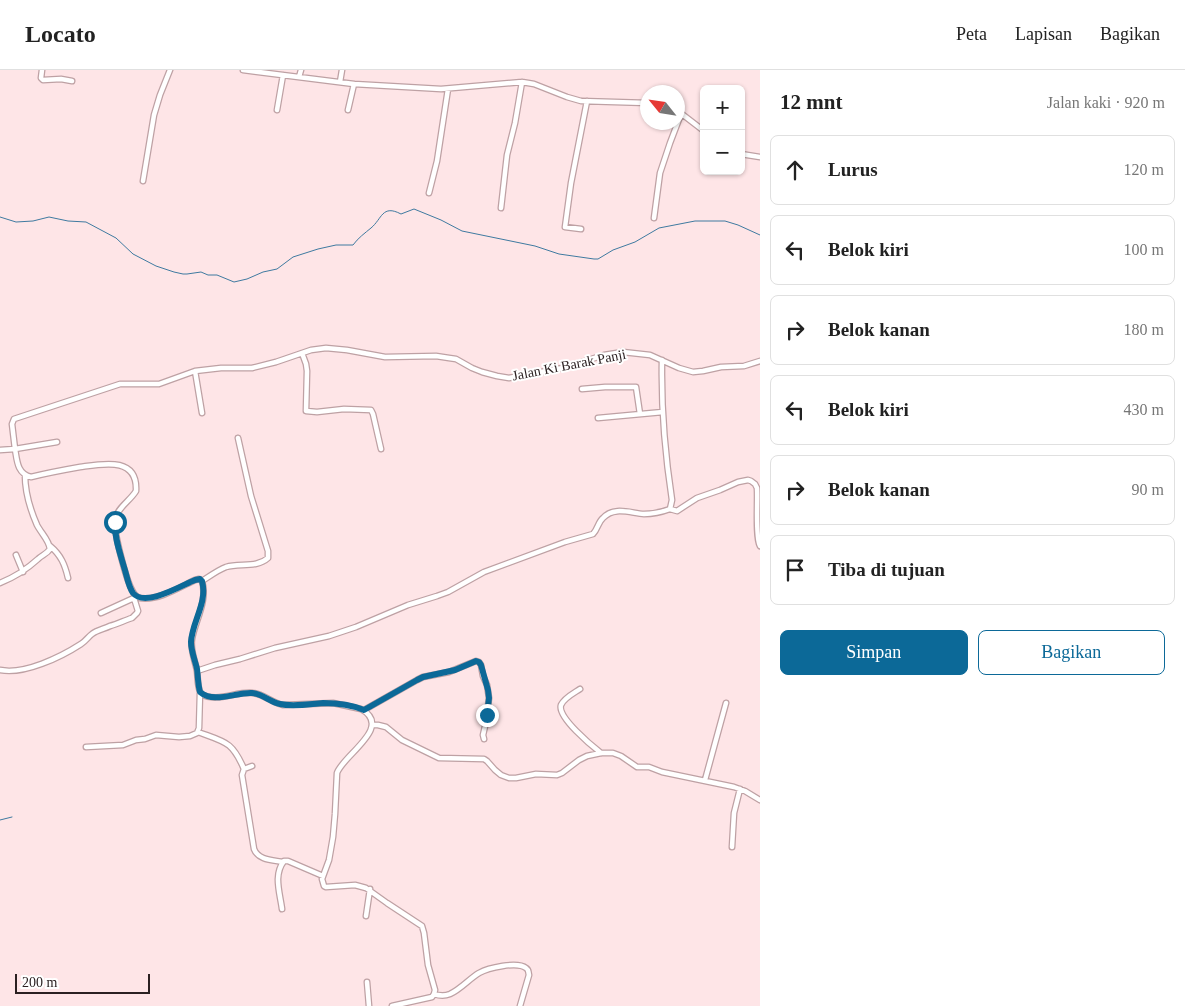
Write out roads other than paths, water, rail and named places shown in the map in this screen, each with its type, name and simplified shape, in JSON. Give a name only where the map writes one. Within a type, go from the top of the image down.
[{"type":"street","points":[[42,70],[41,78],[43,80],[61,79],[72,81]]},
{"type":"street","points":[[143,181],[154,115],[170,70]]},
{"type":"street","points":[[243,70],[354,84],[448,89],[522,82],[534,84],[567,97],[587,101],[640,103]]},
{"type":"street","points":[[299,77],[301,70]]},
{"type":"street","points":[[340,82],[342,70]]},
{"type":"street","points":[[277,110],[283,75]]},
{"type":"street","points":[[501,208],[507,155],[522,82]]},
{"type":"street","points":[[348,110],[354,84]]},
{"type":"street","points":[[429,193],[437,161],[448,89]]},
{"type":"street","points":[[581,229],[565,227],[571,182],[587,101]]},
{"type":"street","points":[[685,117],[703,130]]},
{"type":"street","points":[[654,218],[658,183],[673,130]]},
{"type":"street","points":[[745,155],[760,157]]},
{"type":"street","name":"Jalan Ki Barak Panji","points":[[15,449],[12,424],[14,419],[120,384],[159,384],[195,371],[221,368],[252,368],[326,348],[338,348],[385,357],[436,356],[456,360],[482,372],[509,378],[562,368],[614,352],[650,354],[679,368],[693,372],[721,367],[744,366],[760,361]]},
{"type":"street","points":[[302,353],[307,371],[306,411],[371,410],[374,414],[381,448]]},
{"type":"street","points":[[662,360],[665,444],[672,500],[670,508]]},
{"type":"street","points":[[195,371],[202,413]]},
{"type":"street","points":[[582,389],[605,387],[636,388],[640,414]]},
{"type":"street","points":[[598,418],[663,412]]},
{"type":"street","points":[[101,613],[135,597],[158,596],[195,580],[200,579],[202,581],[226,568],[257,564],[268,558],[268,551],[251,496],[238,438]]},
{"type":"street","points":[[0,450],[57,442]]},
{"type":"street","points":[[0,670],[19,671],[61,655],[85,642],[91,634],[132,618],[138,613],[135,597],[129,585],[118,543],[115,525],[118,511],[136,491],[136,483],[131,472],[121,466],[110,463],[66,469],[31,477],[24,475],[19,469],[15,449]]},
{"type":"street","points":[[24,475],[25,490],[37,525],[50,546],[61,557],[68,578]]},
{"type":"street","points":[[197,671],[275,648],[328,636],[356,627],[408,605],[438,596],[484,572],[565,542],[593,534],[599,521],[610,513],[620,511],[652,514],[670,508],[677,511],[697,498],[738,482],[748,480],[755,484],[757,488],[757,533],[760,546]]},
{"type":"street","points":[[0,583],[23,572],[49,550],[50,546]]},
{"type":"street","points":[[16,555],[23,572]]},
{"type":"street","points":[[198,732],[200,692],[191,640],[200,612],[204,590],[202,581]]},
{"type":"street","points":[[364,710],[423,677],[455,670],[476,661],[481,665],[488,690],[488,709],[483,735],[484,739]]},
{"type":"street","points":[[580,689],[561,705],[561,710],[574,729],[601,753]]},
{"type":"street","points":[[200,692],[207,696],[217,697],[252,693],[260,694],[279,704],[333,703],[364,710],[370,716],[372,726],[367,737],[338,770],[334,830],[329,860],[322,879],[326,887],[355,885],[370,889],[382,900],[422,926],[426,942],[428,965],[435,990],[434,994],[432,997],[392,1006]]},
{"type":"street","points":[[705,780],[726,703]]},
{"type":"street","points":[[372,726],[386,727],[402,740],[439,758],[487,761],[497,772],[509,778],[522,778],[536,774],[559,774],[579,760],[592,755],[601,753],[616,754],[637,767],[649,767],[662,772],[740,789],[760,800]]},
{"type":"street","points":[[86,746],[123,745],[156,735],[179,737],[190,736],[198,732],[218,739],[236,751],[244,769],[242,775],[256,855],[283,862],[288,860],[323,876]]},
{"type":"street","points":[[244,769],[252,766]]},
{"type":"street","points":[[732,847],[734,813],[740,789]]},
{"type":"street","points":[[282,910],[278,881],[283,862]]},
{"type":"street","points":[[366,916],[370,889]]},
{"type":"street","points":[[434,994],[440,996],[452,993],[486,970],[521,966],[527,968],[529,975],[520,1006]]},
{"type":"street","points":[[367,982],[369,1006]]},
{"type":"waterway","points":[[0,217],[16,222],[33,221],[49,217],[86,222],[116,238],[133,254],[156,266],[183,274],[201,272],[208,275],[217,275],[234,282],[277,269],[293,257],[318,249],[336,245],[353,245],[383,214],[390,211],[401,214],[414,209],[462,231],[535,246],[559,254],[594,259],[598,259],[613,250],[635,242],[659,228],[695,221],[725,221],[760,235]]},
{"type":"waterway","points":[[0,820],[12,817]]}]
